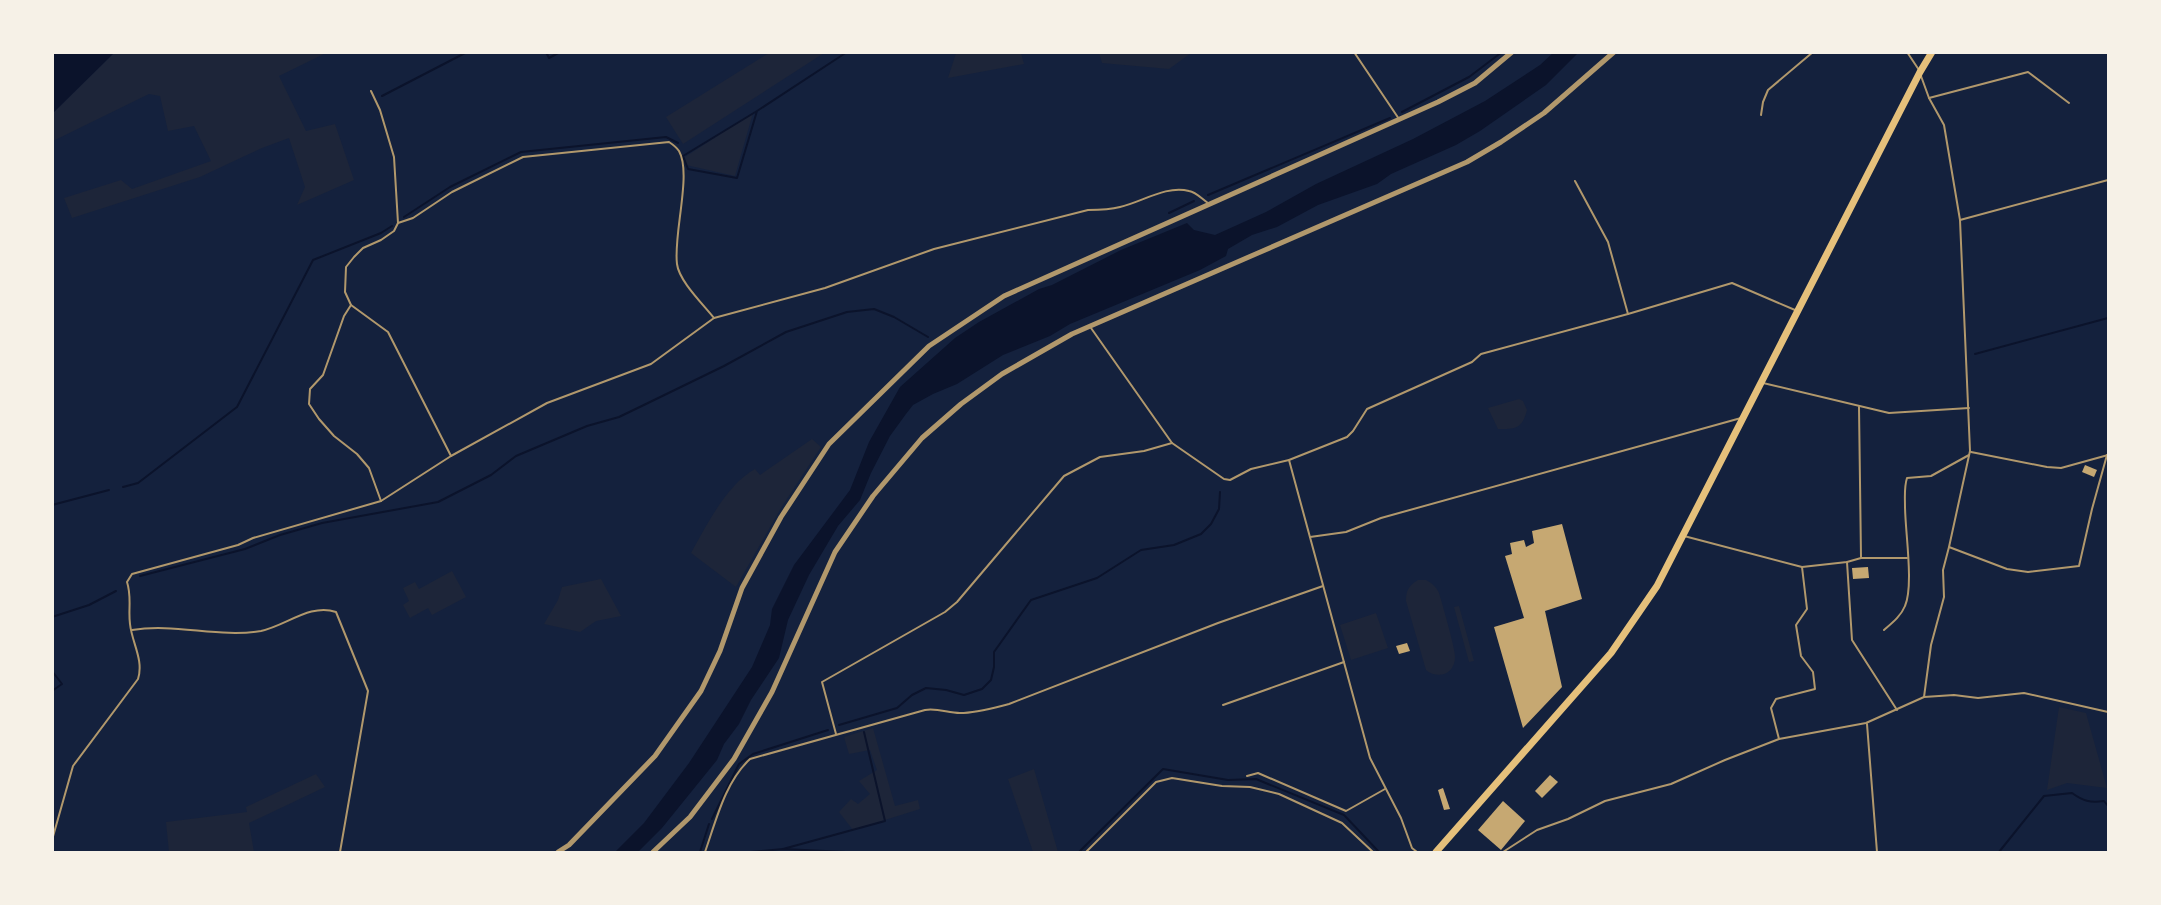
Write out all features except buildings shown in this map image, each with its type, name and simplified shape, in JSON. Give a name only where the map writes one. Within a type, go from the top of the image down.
[{"type":"main road","points":[[1436,852],[1611,653],[1658,586],[1932,52]]},
{"type":"street","points":[[558,852],[569,845],[655,756],[701,691],[720,651],[742,588],[781,517],[829,444],[929,346],[1005,296],[1208,203],[1438,102],[1475,83],[1512,52]]},
{"type":"street","points":[[653,852],[690,817],[734,759],[772,692],[835,552],[873,496],[922,438],[961,404],[1002,374],[1056,342],[1089,326],[1467,162],[1544,113],[1614,52]]},
{"type":"lane","points":[[1354,52],[1399,119]]},
{"type":"lane","points":[[1761,115],[1768,90],[1813,52]]},
{"type":"lane","points":[[1907,52],[1920,72],[1929,98],[1944,125],[1960,220],[1969,408],[1969,453],[1943,570],[1944,597],[1931,645],[1924,697]]},
{"type":"lane","points":[[1929,98],[2028,72],[2069,103]]},
{"type":"lane","points":[[371,91],[380,110],[394,157],[398,223],[394,231],[363,248],[346,267],[345,292],[351,305],[388,332],[452,456]]},
{"type":"lane","points":[[398,223],[412,218],[452,192],[523,157],[669,142],[679,150],[683,169],[677,264],[681,275],[714,318]]},
{"type":"lane","points":[[1960,220],[2109,180]]},
{"type":"lane","points":[[1575,181],[1608,242],[1628,314]]},
{"type":"lane","points":[[52,840],[73,766],[138,679],[142,669],[132,630],[130,592],[127,582],[132,574],[238,545],[253,538],[381,501],[452,456],[547,403],[651,364],[714,318],[825,288],[934,249],[1088,210],[1122,207],[1164,192],[1191,191],[1208,203]]},
{"type":"lane","points":[[1089,326],[1172,443],[1224,479],[1230,480],[1251,470],[1289,460],[1347,437],[1367,409],[1472,362],[1481,354],[1732,284],[1799,312]]},
{"type":"lane","points":[[351,305],[344,316],[323,375],[310,389],[309,404],[334,436],[357,454],[369,468],[381,501]]},
{"type":"lane","points":[[1763,383],[1889,413],[1969,408]]},
{"type":"lane","points":[[1859,407],[1861,558]]},
{"type":"lane","points":[[1310,537],[1346,532],[1381,518],[1744,417]]},
{"type":"lane","points":[[836,734],[822,682],[945,612],[957,602],[1064,476],[1100,457],[1143,451],[1172,443]]},
{"type":"lane","points":[[1884,630],[1898,618],[1906,604],[1908,558],[1905,483],[1907,478],[1931,476],[1969,453],[2061,468],[2108,455]]},
{"type":"lane","points":[[1949,547],[2007,569],[2028,572],[2079,566],[2092,509],[2108,455]]},
{"type":"lane","points":[[1289,460],[1370,758],[1401,818],[1412,848],[1418,852]]},
{"type":"lane","points":[[1684,536],[1802,567],[1847,562],[1861,558],[1908,558]]},
{"type":"lane","points":[[1847,562],[1852,640],[1897,710]]},
{"type":"lane","points":[[1779,740],[1771,708],[1772,703],[1776,699],[1815,689],[1813,672],[1801,656],[1796,625],[1807,609],[1802,567]]},
{"type":"lane","points":[[705,852],[721,805],[741,767],[750,759],[925,710],[937,709],[959,713],[982,711],[1009,704],[1218,623],[1323,586]]},
{"type":"lane","points":[[132,630],[165,627],[249,633],[266,630],[320,608],[336,612],[368,691],[340,852]]},
{"type":"lane","points":[[1223,705],[1344,662]]},
{"type":"lane","points":[[1503,852],[1537,830],[1568,819],[1605,801],[1671,784],[1725,760],[1779,740],[1866,723],[1924,697],[1954,695],[1978,698],[2024,693],[2109,712]]},
{"type":"lane","points":[[1866,723],[1877,852]]},
{"type":"lane","points":[[1247,776],[1258,774],[1346,811],[1385,789]]},
{"type":"lane","points":[[1086,852],[1156,782],[1172,778],[1222,786],[1250,787],[1279,794],[1342,823],[1370,852]]},
{"type":"shaded area","points":[[53,52],[114,52],[114,53],[53,113]]},
{"type":"shaded area","points":[[1099,52],[1191,53],[1169,69],[1102,63]]},
{"type":"shaded area","points":[[1554,52],[1578,53],[1546,85],[1456,145],[1391,174],[1377,184],[1318,205],[1277,227],[1252,235],[1228,249],[1226,256],[1200,270],[1070,324],[1050,336],[1003,355],[957,384],[913,405],[890,436],[860,500],[838,526],[809,575],[788,620],[779,658],[751,700],[739,724],[724,744],[717,760],[662,828],[638,852],[615,852],[644,823],[689,763],[752,667],[770,625],[772,609],[794,565],[850,490],[869,442],[900,387],[955,338],[1039,289],[1052,285],[1121,250],[1187,223],[1194,230],[1215,235],[1266,212],[1316,184],[1413,139],[1485,101],[1540,65]]},
{"type":"shaded area","points":[[114,53],[326,53],[279,76],[306,131],[335,124],[354,180],[297,205],[305,187],[289,138],[200,177],[72,218],[64,198],[121,180],[132,189],[211,161],[194,126],[168,131],[160,96],[149,94],[53,141],[53,113]]},
{"type":"shaded area","points":[[769,53],[824,53],[683,144],[666,117]]},
{"type":"shaded area","points":[[956,53],[1021,53],[1024,64],[948,78]]},
{"type":"shaded area","points":[[753,113],[735,176],[686,165],[685,157]]},
{"type":"shaded area","points":[[1519,399],[1523,401],[1527,410],[1523,421],[1514,428],[1498,429],[1488,408]]},
{"type":"shaded area","points":[[812,439],[821,447],[781,508],[736,587],[691,553],[718,506],[735,485],[755,469],[760,475]]},
{"type":"shaded area","points":[[452,571],[466,597],[432,615],[428,608],[410,618],[403,605],[409,601],[403,588],[415,582],[419,589]]},
{"type":"shaded area","points":[[601,579],[621,616],[596,621],[580,632],[544,624],[558,600],[562,587]]},
{"type":"shaded area","points":[[1418,580],[1426,580],[1432,584],[1441,598],[1455,657],[1452,668],[1445,674],[1436,675],[1426,670],[1406,601],[1408,589]]},
{"type":"shaded area","points":[[1459,606],[1474,661],[1469,662],[1454,607]]},
{"type":"shaded area","points":[[1376,613],[1388,648],[1351,660],[1340,625]]},
{"type":"shaded area","points":[[2059,707],[2086,713],[2107,788],[2067,783],[2047,790]]},
{"type":"shaded area","points":[[873,728],[895,806],[918,800],[920,809],[853,830],[839,812],[851,799],[858,804],[870,794],[859,781],[877,770],[870,750],[849,754],[844,737]]},
{"type":"shaded area","points":[[1034,769],[1058,852],[1033,852],[1008,779]]},
{"type":"shaded area","points":[[316,774],[325,787],[249,823],[254,852],[169,852],[166,822],[247,812],[246,807]]},
{"type":"waterway","points":[[382,96],[467,52]]},
{"type":"waterway","points":[[546,52],[549,58],[560,52]]},
{"type":"waterway","points":[[757,111],[737,178],[688,169],[683,156],[847,52]]},
{"type":"waterway","points":[[1402,112],[1469,77],[1502,52]]},
{"type":"waterway","points":[[1208,195],[1390,118]]},
{"type":"waterway","points":[[404,217],[450,187],[521,152],[666,137],[678,143]]},
{"type":"waterway","points":[[1169,213],[1194,201]]},
{"type":"waterway","points":[[123,487],[138,483],[237,407],[313,260],[381,233],[392,226]]},
{"type":"waterway","points":[[140,576],[245,549],[280,535],[322,523],[438,502],[491,475],[516,456],[587,426],[619,417],[724,366],[786,332],[847,312],[874,309],[894,317],[928,337]]},
{"type":"waterway","points":[[1975,354],[2108,318]]},
{"type":"waterway","points":[[52,505],[109,490]]},
{"type":"waterway","points":[[839,725],[897,708],[912,695],[926,688],[964,695],[982,689],[991,680],[994,652],[1031,600],[1097,578],[1141,550],[1174,545],[1201,534],[1211,524],[1219,509],[1220,492]]},
{"type":"waterway","points":[[52,617],[89,605],[116,591]]},
{"type":"waterway","points":[[52,671],[62,684],[52,691]]},
{"type":"waterway","points":[[712,819],[739,764],[753,754],[828,730]]},
{"type":"waterway","points":[[783,849],[885,821],[864,732]]},
{"type":"waterway","points":[[1079,852],[1163,769],[1228,780],[1256,779],[1344,815],[1379,852]]},
{"type":"waterway","points":[[1999,852],[2044,796],[2072,793],[2087,801],[2104,801],[2108,806]]},
{"type":"waterway","points":[[700,852],[709,824]]},
{"type":"waterway","points":[[751,852],[783,849],[846,852]]}]
